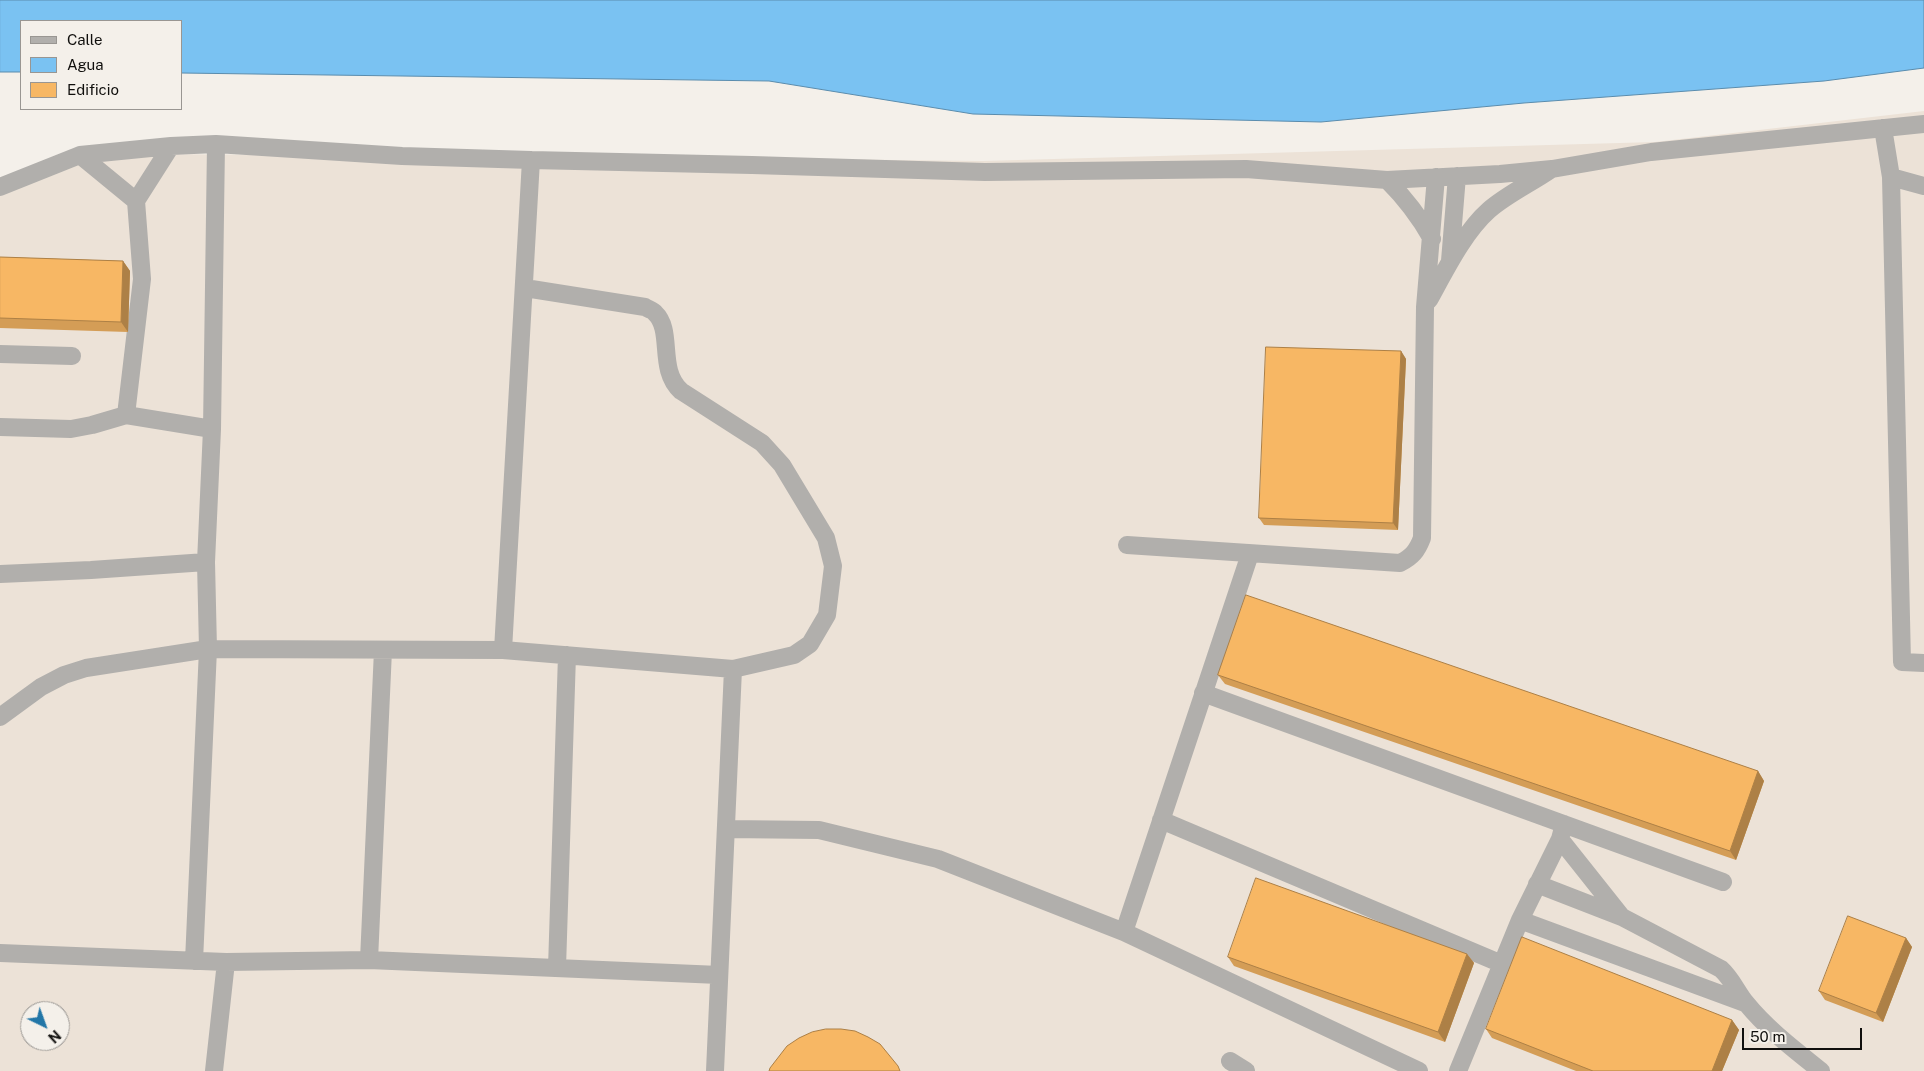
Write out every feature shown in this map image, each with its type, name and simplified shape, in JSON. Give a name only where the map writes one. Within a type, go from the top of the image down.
[{"type":"street","points":[[0,187],[80,155],[171,146],[216,144],[402,156],[752,164],[985,172],[1246,169],[1387,180],[1500,174],[1552,168],[1651,152],[1924,124]]},
{"type":"street","points":[[1883,128],[1891,177],[1902,662],[1924,664]]},
{"type":"street","points":[[194,961],[208,649],[206,562],[212,429],[216,144]]},
{"type":"street","points":[[126,415],[142,279],[136,201],[171,146]]},
{"type":"street","points":[[80,155],[136,201]]},
{"type":"street","points":[[503,650],[532,160]]},
{"type":"street","points":[[1425,307],[1449,264],[1475,225],[1489,210],[1552,168]]},
{"type":"street","points":[[1449,264],[1457,176]]},
{"type":"street","points":[[1127,545],[1400,563],[1410,558],[1418,549],[1422,538],[1425,307],[1436,177]]},
{"type":"street","points":[[1891,177],[1924,186]]},
{"type":"street","points":[[1387,180],[1408,202],[1432,239]]},
{"type":"street","points":[[0,717],[41,688],[64,675],[86,668],[208,649],[503,650],[733,669],[794,655],[810,644],[827,615],[833,566],[826,538],[773,453],[762,443],[681,391],[674,384],[669,376],[661,321],[654,312],[645,307],[525,288]]},
{"type":"street","points":[[0,354],[72,356]]},
{"type":"street","points":[[0,428],[71,429],[126,415],[212,429]]},
{"type":"street","points":[[1124,932],[1250,554]]},
{"type":"street","points":[[0,574],[206,562]]},
{"type":"street","points":[[368,960],[383,650]]},
{"type":"street","points":[[556,968],[566,655]]},
{"type":"street","points":[[715,1071],[733,669]]},
{"type":"street","points":[[1204,693],[1562,831],[1723,882]]},
{"type":"street","points":[[1161,820],[1502,964]]},
{"type":"street","points":[[726,829],[819,830],[938,859],[1124,932],[1419,1071]]},
{"type":"street","points":[[1458,1071],[1520,920],[1562,831]]},
{"type":"street","points":[[1562,831],[1622,917]]},
{"type":"street","points":[[1537,884],[1622,917],[1722,969],[1746,1003],[1782,1040],[1820,1071]]},
{"type":"street","points":[[1520,920],[1746,1003]]},
{"type":"street","points":[[0,953],[226,962],[368,960],[719,975]]},
{"type":"street","points":[[214,1071],[226,962]]},
{"type":"street","points":[[1230,1061],[1246,1071]]},
{"type":"shaded area","points":[[1924,111],[1924,1071],[0,1071],[0,195],[97,156],[130,154],[983,161],[1655,142]]},
{"type":"water","points":[[0,0],[1924,0],[1924,68],[1824,81],[1524,103],[1321,122],[973,114],[769,81],[182,73],[182,20],[20,20],[20,72],[0,72]]},
{"type":"building","points":[[0,257],[123,261],[121,322],[0,318]]},
{"type":"building","points":[[1266,347],[1401,351],[1393,523],[1259,518]]},
{"type":"building","points":[[1246,595],[1758,771],[1730,851],[1218,675]]},
{"type":"building","points":[[1256,878],[1467,954],[1438,1032],[1228,957]]},
{"type":"building","points":[[1848,916],[1906,938],[1876,1013],[1819,991]]},
{"type":"building","points":[[1522,937],[1732,1020],[1712,1071],[1593,1071],[1486,1029]]},
{"type":"building","points":[[826,1029],[855,1031],[868,1037],[880,1044],[900,1071],[769,1071],[787,1046],[812,1032]]}]
